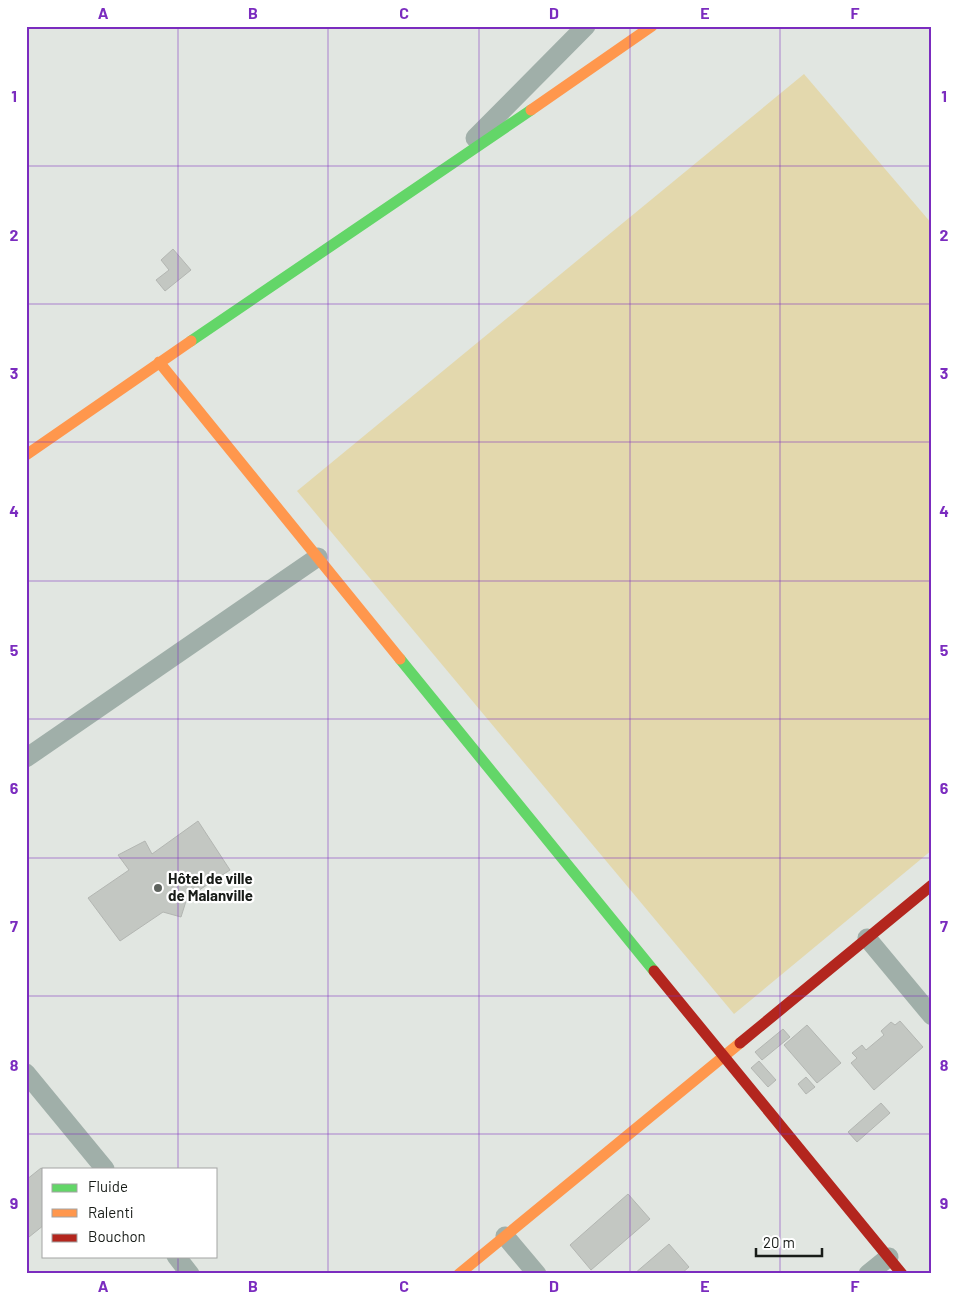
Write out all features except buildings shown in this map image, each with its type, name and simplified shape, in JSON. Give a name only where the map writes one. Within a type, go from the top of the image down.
[{"type":"street","points":[[443,171],[586,26]]},
{"type":"street","points":[[26,455],[159,362],[443,171],[652,26]]},
{"type":"street","points":[[159,362],[902,1274]]},
{"type":"street","points":[[26,758],[318,557]]},
{"type":"street","points":[[459,1274],[932,885]]},
{"type":"street","points":[[867,938],[932,1016]]},
{"type":"street","points":[[26,1073],[103,1168]]},
{"type":"street","points":[[505,1236],[537,1274]]},
{"type":"street","points":[[868,1274],[888,1257]]},
{"type":"street","points":[[178,1258],[190,1274]]},
{"type":"shaded area","points":[[804,74],[932,224],[932,850],[734,1014],[297,491]]},
{"type":"traffic: fast","points":[[191,341],[531,110]]},
{"type":"traffic: fast","points":[[400,659],[654,971]]},
{"type":"traffic: slow","points":[[531,110],[652,26]]},
{"type":"traffic: slow","points":[[26,455],[191,341]]},
{"type":"traffic: slow","points":[[159,362],[400,659]]},
{"type":"traffic: slow","points":[[459,1274],[740,1043]]},
{"type":"traffic: jam","points":[[740,1043],[932,885]]},
{"type":"traffic: jam","points":[[654,971],[902,1274]]},
{"type":"place","name":"Hôtel de ville de Malanville","points":[[158,888]]}]
